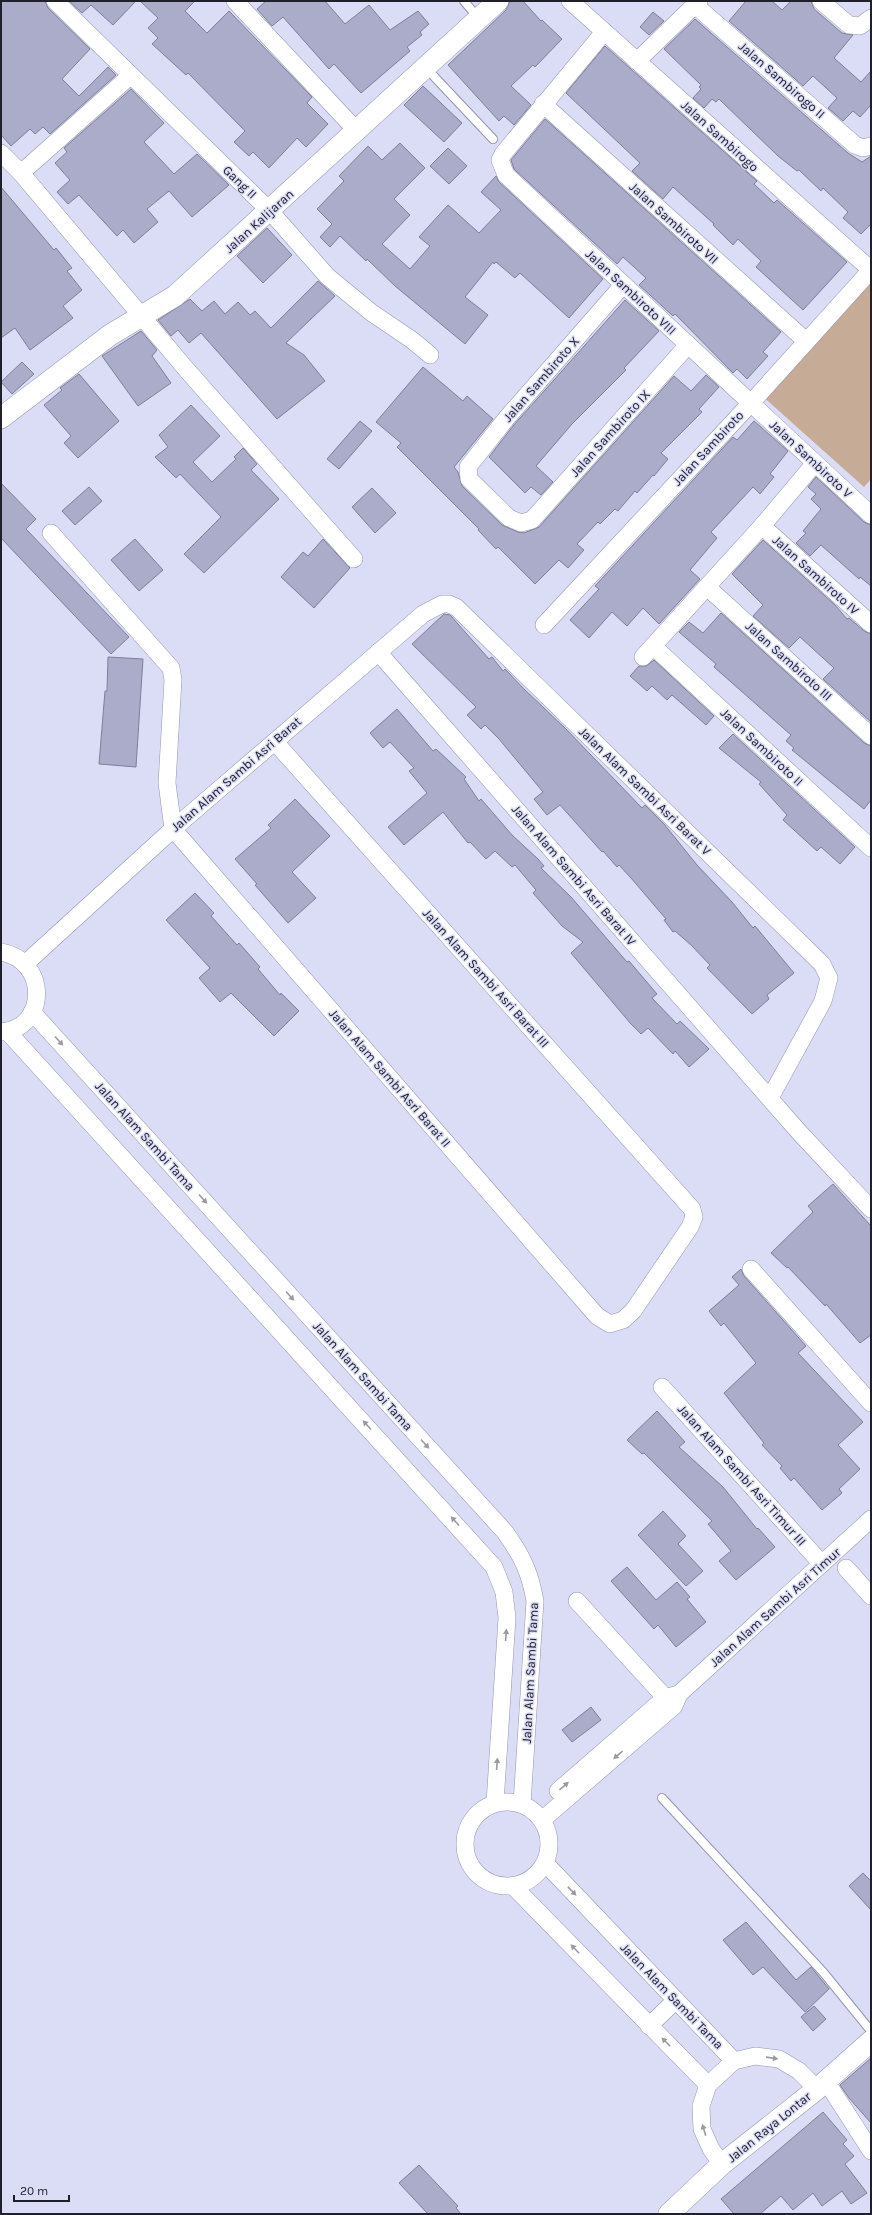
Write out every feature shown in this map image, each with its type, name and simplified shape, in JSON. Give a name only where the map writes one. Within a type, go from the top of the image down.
[{"type":"street","name":"Gang II","points":[[55,1],[130,76],[270,211],[326,276],[372,313],[430,355]]},
{"type":"street","points":[[235,1],[357,131]]},
{"type":"street","name":"Jalan Kalijaran","points":[[2,414],[86,352],[175,296],[270,211],[498,1]]},
{"type":"street","name":"Jalan Sambirogo","points":[[570,1],[871,270]]},
{"type":"street","points":[[821,1],[849,25],[860,26],[871,18]]},
{"type":"street","points":[[637,61],[697,3]]},
{"type":"street","name":"Jalan Sambirogo II","points":[[697,3],[855,145],[863,148],[871,146]]},
{"type":"street","points":[[543,104],[604,32]]},
{"type":"street","points":[[21,173],[130,76]]},
{"type":"street","name":"Jalan Sambiroto VIII","points":[[543,104],[500,160],[506,175],[750,403]]},
{"type":"street","name":"Jalan Sambiroto VII","points":[[543,104],[806,341]]},
{"type":"street","points":[[1,153],[21,173],[141,317],[354,559]]},
{"type":"street","name":"Jalan Sambiroto","points":[[544,625],[871,270]]},
{"type":"street","name":"Jalan Sambiroto X","points":[[532,520],[521,523],[509,518],[469,479],[468,467],[474,456],[623,284]]},
{"type":"street","name":"Jalan Sambiroto IX","points":[[532,520],[688,345]]},
{"type":"street","name":"Jalan Sambiroto V","points":[[750,403],[870,512]]},
{"type":"street","name":"Jalan Sambiroto II","points":[[815,463],[762,526],[648,652],[871,848]]},
{"type":"street","name":"Jalan Sambiroto IV","points":[[762,526],[871,624]]},
{"type":"street","points":[[51,533],[171,668],[173,680],[167,783],[173,829]]},
{"type":"street","name":"Jalan Sambiroto III","points":[[707,586],[871,736]]},
{"type":"street","name":"Jalan Alam Sambi Asri Barat","points":[[26,963],[173,829],[423,614],[442,604],[449,604],[456,607]]},
{"type":"street","name":"Jalan Alam Sambi Asri Barat V","points":[[456,607],[822,964],[829,978],[823,1001],[773,1102]]},
{"type":"street","name":"Jalan Alam Sambi Asri Barat IV","points":[[378,652],[799,1132],[871,1209]]},
{"type":"street","name":"Jalan Alam Sambi Asri Barat III","points":[[275,742],[692,1209],[694,1217],[690,1227],[633,1311],[622,1320],[610,1324]]},
{"type":"street","name":"Jalan Alam Sambi Asri Barat II","points":[[173,829],[596,1316],[610,1324]]},
{"type":"street","points":[[1,952],[15,955],[26,963],[35,978],[38,996],[32,1012],[26,1021],[4,1032]]},
{"type":"street","name":"Jalan Alam Sambi Tama","points":[[32,1012],[505,1532],[521,1554],[531,1576],[535,1601],[533,1812]]},
{"type":"street","name":"Jalan Alam Sambi Tama","points":[[4,1032],[494,1566],[504,1592],[507,1618],[495,1803]]},
{"type":"street","points":[[752,1269],[871,1403]]},
{"type":"street","name":"Jalan Alam Sambi Asri Timur III","points":[[662,1387],[822,1564]]},
{"type":"street","name":"Jalan Alam Sambi Asri Timur","points":[[533,1812],[673,1699],[871,1519]]},
{"type":"street","points":[[846,1568],[871,1596]]},
{"type":"street","points":[[578,1601],[673,1699]]},
{"type":"street","points":[[508,1801],[533,1812],[548,1834],[550,1849],[545,1863],[537,1874],[526,1882],[513,1886],[499,1886],[486,1881],[475,1872],[466,1853],[466,1832],[472,1819],[482,1809],[495,1803],[508,1801]]},
{"type":"street","name":"Jalan Alam Sambi Tama","points":[[545,1863],[734,2061]]},
{"type":"street","points":[[513,1886],[708,2085]]},
{"type":"street","points":[[649,2026],[676,2000]]},
{"type":"street","name":"Jalan Raya Lontar","points":[[669,2214],[722,2164],[821,2085],[871,2040]]},
{"type":"street","points":[[722,2164],[711,2149],[702,2129],[701,2106],[708,2085],[734,2061],[755,2056],[779,2059],[821,2085],[871,2151]]},
{"type":"lane","points":[[464,1],[479,19]]},
{"type":"lane","points":[[426,68],[493,139]]},
{"type":"lane","points":[[662,1798],[823,1972],[871,2031]]},
{"type":"shaded area","points":[[871,271],[871,479],[864,487],[759,393]]},
{"type":"building","points":[[1,1],[45,1],[48,8],[90,49],[62,79],[79,96],[108,67],[116,75],[50,134],[43,127],[35,134],[30,129],[11,146],[1,135]]},
{"type":"building","points":[[69,1],[136,1],[113,25],[91,5],[82,13]]},
{"type":"building","points":[[140,1],[195,1],[185,11],[207,33],[229,11],[312,97],[307,103],[328,124],[306,147],[297,138],[269,168],[253,152],[249,156],[234,142],[245,131],[188,73],[186,75],[152,44],[158,38],[148,28],[158,18]]},
{"type":"building","points":[[266,1],[325,1],[345,24],[369,5],[390,30],[418,11],[429,24],[420,32],[422,35],[407,47],[410,51],[361,93],[334,64],[329,69],[283,17],[272,26],[257,9]]},
{"type":"building","points":[[510,1],[523,1],[541,21],[542,20],[562,39],[535,67],[533,65],[511,86],[531,105],[514,125],[504,116],[499,121],[448,65],[506,10]]},
{"type":"building","points":[[746,1],[772,1],[782,10],[791,1],[811,1],[814,9],[842,33],[853,35],[834,58],[861,82],[871,71],[871,105],[860,117],[853,111],[843,121],[828,108],[837,98],[813,76],[803,86],[729,21]]},
{"type":"building","points":[[653,12],[664,21],[649,35],[640,27]]},
{"type":"building","points":[[695,19],[848,153],[862,162],[871,156],[871,224],[861,234],[843,218],[848,212],[823,188],[821,191],[799,170],[797,171],[778,156],[719,99],[716,102],[712,99],[704,108],[693,98],[701,89],[699,87],[701,85],[664,49]]},
{"type":"building","points":[[605,46],[757,181],[754,184],[774,203],[777,200],[847,262],[803,310],[756,267],[761,261],[738,239],[733,245],[713,225],[714,224],[673,187],[663,199],[632,171],[640,163],[566,93]]},
{"type":"building","points":[[423,86],[462,123],[444,142],[404,105]]},
{"type":"building","points":[[131,89],[164,123],[144,142],[174,174],[197,154],[229,185],[192,217],[169,191],[147,209],[158,222],[134,243],[123,230],[117,236],[79,195],[68,204],[57,192],[70,180],[55,163],[67,152],[64,148]]},
{"type":"building","points":[[545,119],[781,332],[763,352],[768,356],[747,379],[737,369],[733,373],[675,314],[673,316],[639,285],[646,278],[623,257],[617,264],[514,169],[511,160]]},
{"type":"building","points":[[400,143],[425,168],[394,199],[410,215],[382,244],[410,269],[430,246],[419,237],[448,205],[479,233],[501,210],[481,192],[496,176],[499,182],[603,279],[569,318],[520,273],[515,278],[496,262],[494,264],[493,262],[465,297],[488,315],[465,344],[395,286],[367,259],[366,261],[340,236],[330,247],[320,237],[332,224],[317,209],[344,181],[339,176],[368,146],[382,160]]},
{"type":"building","points":[[448,148],[467,166],[449,184],[430,166]]},
{"type":"building","points":[[1,187],[54,250],[56,248],[72,268],[67,271],[82,290],[63,306],[73,318],[30,350],[15,328],[1,338]]},
{"type":"building","points":[[267,228],[292,255],[263,283],[237,256]]},
{"type":"building","points":[[318,281],[335,296],[286,343],[304,355],[325,381],[277,419],[201,333],[189,343],[178,330],[171,336],[158,320],[190,299],[202,311],[214,301],[225,314],[238,302],[250,315],[255,311],[271,328]]},
{"type":"building","points":[[625,300],[659,331],[624,368],[626,370],[572,424],[536,466],[553,482],[541,495],[531,487],[525,493],[489,457],[513,426]]},
{"type":"building","points":[[141,331],[157,350],[152,356],[171,383],[138,406],[102,356]]},
{"type":"building","points":[[22,362],[34,374],[12,394],[1,382]]},
{"type":"building","points":[[423,367],[463,401],[467,396],[493,419],[454,467],[458,472],[462,486],[502,525],[524,533],[539,527],[674,376],[691,391],[706,375],[719,387],[699,409],[702,412],[661,453],[668,459],[654,476],[653,475],[637,493],[635,491],[618,511],[615,509],[600,524],[598,522],[577,544],[584,550],[568,568],[559,560],[535,584],[498,547],[496,549],[478,530],[479,529],[397,447],[401,443],[376,422]]},
{"type":"building","points":[[79,374],[119,421],[78,458],[64,443],[71,436],[44,405],[62,390],[60,388]]},
{"type":"building","points":[[191,405],[220,436],[193,462],[212,482],[236,459],[234,457],[243,448],[257,464],[251,470],[279,499],[204,573],[184,554],[221,517],[180,474],[176,478],[155,457],[168,447],[159,435]]},
{"type":"building","points":[[360,421],[372,431],[339,469],[327,459]]},
{"type":"building","points":[[754,421],[788,451],[770,474],[774,477],[760,494],[753,487],[711,532],[717,538],[690,570],[700,579],[659,624],[643,608],[627,626],[612,612],[589,638],[570,620],[599,589],[595,586],[733,437],[737,440]]},
{"type":"building","points":[[816,477],[864,522],[871,525],[871,586],[860,577],[859,579],[821,545],[810,556],[796,543],[806,533],[803,531],[821,509],[811,499],[816,494],[808,487]]},
{"type":"building","points":[[1,483],[36,519],[26,529],[129,637],[111,654],[1,538]]},
{"type":"building","points":[[89,487],[102,501],[75,525],[62,511]]},
{"type":"building","points":[[372,488],[396,513],[375,533],[352,507]]},
{"type":"building","points":[[135,539],[163,570],[139,591],[111,560]]},
{"type":"building","points":[[323,539],[350,568],[314,608],[281,577],[303,552],[308,556]]},
{"type":"building","points":[[763,540],[835,605],[847,619],[849,618],[864,631],[871,634],[871,722],[823,679],[834,668],[800,637],[789,648],[753,616],[763,605],[732,574]]},
{"type":"building","points":[[721,613],[864,743],[871,746],[871,800],[864,809],[792,750],[794,748],[786,741],[791,735],[714,667],[716,664],[679,632],[689,622],[703,633]]},
{"type":"building","points":[[444,614],[450,615],[489,659],[492,657],[503,671],[505,669],[565,728],[642,808],[645,805],[664,824],[697,865],[732,902],[753,928],[755,926],[794,973],[767,995],[769,999],[752,1014],[707,968],[710,965],[691,945],[675,931],[673,932],[664,920],[666,919],[631,878],[619,865],[617,867],[603,851],[602,852],[560,805],[547,815],[534,799],[543,792],[499,739],[485,725],[481,729],[467,715],[476,707],[412,644]]},
{"type":"building","points":[[108,657],[143,659],[136,767],[99,764],[105,691],[107,691]]},
{"type":"building","points":[[654,660],[714,716],[706,725],[672,695],[667,700],[652,686],[647,691],[630,676],[639,666],[646,666]]},
{"type":"building","points":[[397,709],[433,751],[436,749],[466,777],[464,779],[479,801],[481,799],[512,835],[538,859],[544,866],[541,868],[571,897],[627,962],[629,961],[657,994],[652,998],[677,1024],[680,1021],[709,1049],[689,1067],[675,1051],[673,1054],[648,1028],[641,1034],[631,1024],[571,953],[583,942],[562,926],[533,893],[536,890],[515,865],[512,867],[495,851],[486,859],[470,842],[468,843],[443,812],[404,845],[388,827],[427,793],[409,771],[414,768],[390,742],[383,748],[370,733]]},
{"type":"building","points":[[733,734],[855,847],[840,864],[821,847],[817,851],[783,820],[787,815],[759,784],[761,782],[719,748]]},
{"type":"building","points":[[295,799],[330,836],[292,872],[316,898],[288,923],[235,859],[271,828],[268,825]]},
{"type":"building","points":[[195,893],[214,913],[211,916],[237,945],[239,943],[260,967],[258,969],[280,995],[281,993],[299,1011],[274,1036],[231,993],[220,1002],[199,978],[210,968],[166,920]]},
{"type":"building","points":[[833,1184],[871,1226],[871,1335],[860,1343],[826,1304],[825,1306],[788,1267],[787,1268],[771,1253],[813,1212],[808,1206]]},
{"type":"building","points":[[741,1269],[744,1276],[806,1346],[798,1353],[863,1422],[838,1445],[860,1469],[839,1489],[842,1493],[822,1510],[794,1478],[791,1481],[780,1468],[782,1466],[762,1445],[764,1443],[724,1393],[756,1363],[724,1323],[721,1326],[709,1311],[739,1285],[732,1277]]},
{"type":"building","points":[[657,1411],[685,1442],[679,1447],[723,1487],[757,1529],[758,1528],[775,1547],[736,1580],[719,1561],[731,1551],[708,1524],[712,1521],[644,1453],[642,1454],[627,1440]]},
{"type":"building","points":[[663,1511],[686,1536],[678,1544],[703,1571],[686,1586],[638,1535]]},
{"type":"building","points":[[627,1567],[656,1600],[677,1582],[690,1597],[687,1599],[706,1622],[676,1647],[658,1625],[654,1629],[611,1581]]},
{"type":"building","points":[[591,1707],[601,1720],[572,1742],[562,1730]]},
{"type":"building","points":[[863,1873],[871,1881],[871,1910],[849,1886]]},
{"type":"building","points":[[746,1922],[796,1980],[811,1967],[829,1989],[805,2012],[763,1967],[753,1975],[723,1940]]},
{"type":"building","points":[[814,2006],[826,2019],[813,2031],[801,2017]]},
{"type":"building","points":[[871,2058],[871,2123],[849,2098],[840,2085]]},
{"type":"building","points":[[823,2112],[847,2140],[843,2144],[854,2156],[845,2164],[867,2193],[851,2204],[842,2191],[822,2206],[813,2193],[793,2210],[781,2196],[760,2214],[734,2214],[721,2199]]},
{"type":"building","points":[[419,2165],[458,2206],[456,2208],[461,2214],[428,2214],[399,2183]]}]
